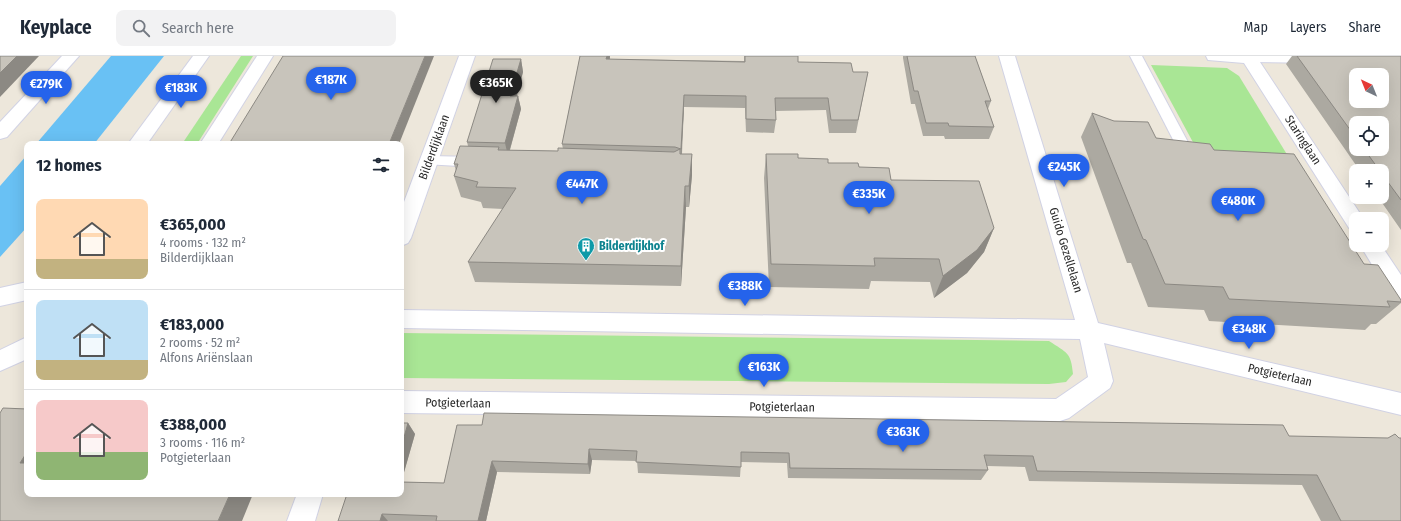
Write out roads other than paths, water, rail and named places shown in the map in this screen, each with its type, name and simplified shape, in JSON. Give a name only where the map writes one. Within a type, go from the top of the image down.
[{"type":"street","points":[[0,133],[71,56]]},
{"type":"street","points":[[139,141],[201,56]]},
{"type":"street","points":[[211,141],[265,56]]},
{"type":"street","name":"Bilderdijklaan","points":[[404,230],[467,56]]},
{"type":"street","name":"Guido Gezellelaan","points":[[1007,56],[1089,330]]},
{"type":"street","points":[[1214,56],[1249,58]]},
{"type":"street","name":"Staringlaan","points":[[1249,58],[1349,212]]},
{"type":"street","points":[[1375,252],[1401,293]]},
{"type":"street","points":[[13,294],[24,279]]},
{"type":"street","name":"Potgieterlaan","points":[[404,319],[1089,330],[1401,404]]},
{"type":"street","name":"Potgieterlaan","points":[[404,402],[1060,410],[1101,381],[1089,330]]},
{"type":"street","points":[[0,361],[24,349]]},
{"type":"street","points":[[301,521],[309,497]]},
{"type":"lane","points":[[1136,56],[1192,163]]},
{"type":"lane","points":[[1249,58],[1320,59],[1318,56]]},
{"type":"lane","points":[[429,161],[493,162]]},
{"type":"water","points":[[111,56],[164,56],[96,141],[39,141]]},
{"type":"water","points":[[24,158],[24,230],[0,257],[0,186]]},
{"type":"place","name":"Bilderdijkhof","points":[[586,261]]}]
